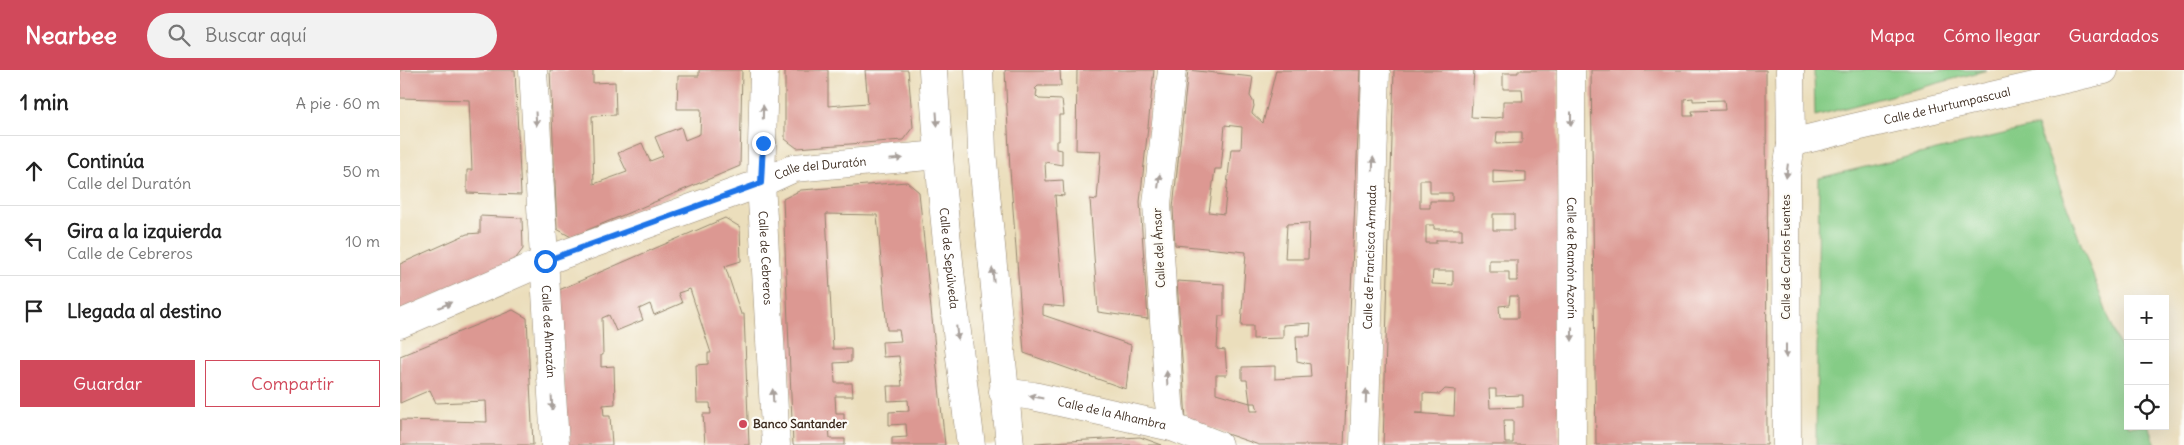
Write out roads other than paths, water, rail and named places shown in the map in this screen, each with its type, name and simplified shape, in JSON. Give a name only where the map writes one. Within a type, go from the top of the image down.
[{"type":"street","name":"Calle de Almazán","points":[[533,70],[555,445]]},
{"type":"street","name":"Calle de Cebreros","points":[[764,70],[761,183],[776,445]]},
{"type":"street","name":"Calle de Sepúlveda","points":[[933,70],[939,155],[958,345],[971,445]]},
{"type":"street","points":[[979,70],[982,151],[1003,392],[1010,445]]},
{"type":"street","name":"Calle del Ánsar","points":[[1172,70],[1157,204],[1168,403],[1172,427]]},
{"type":"street","name":"Calle de Francisca Armada","points":[[1364,445],[1376,70]]},
{"type":"street","name":"Calle de Ramón Azorín","points":[[1571,70],[1572,445]]},
{"type":"street","name":"Calle de Carlos Fuentes","points":[[1787,445],[1786,176],[1790,145],[1790,70]]},
{"type":"street","name":"Calle de Hurtumpascual","points":[[1790,145],[1799,141],[1871,123],[2104,70]]},
{"type":"street","name":"Calle del Duratón","points":[[400,324],[545,261],[761,183],[794,168],[939,155]]},
{"type":"street","name":"Calle de la Alhambra","points":[[1003,392],[1033,396],[1172,427],[1218,445]]},
{"type":"place","name":"Banco Santander","points":[[743,424]]}]
